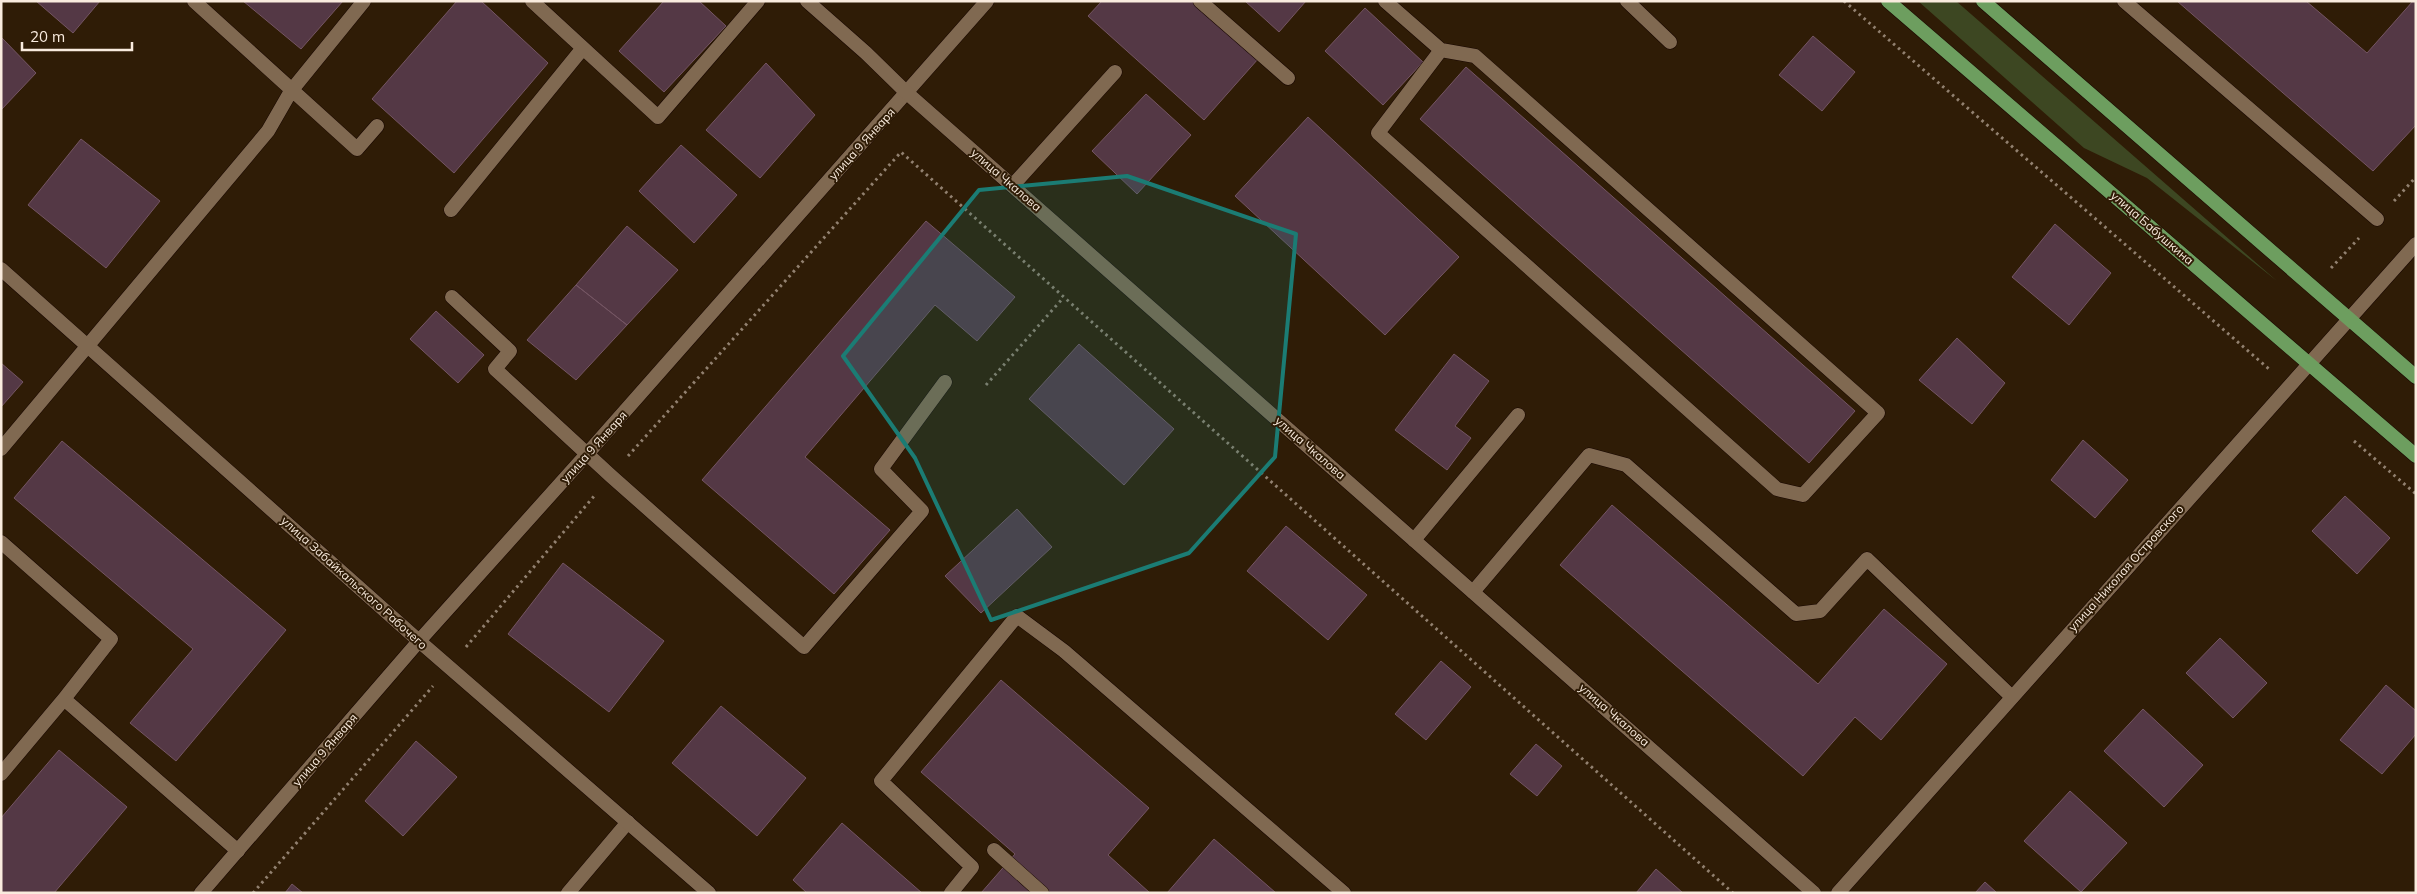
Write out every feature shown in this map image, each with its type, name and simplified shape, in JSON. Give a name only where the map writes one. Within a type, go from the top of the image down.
[{"type":"main road","name":"улица Бабушкина","points":[[1888,1],[2416,456]]},
{"type":"main road","points":[[1983,1],[2416,377]]},
{"type":"street","points":[[194,1],[356,149],[377,126]]},
{"type":"street","points":[[1,449],[268,131],[291,91],[364,1]]},
{"type":"street","points":[[532,1],[658,117],[758,1]]},
{"type":"street","name":"улица Чкалова","points":[[806,1],[1814,893]]},
{"type":"street","name":"улица 9 Января","points":[[201,893],[419,641],[588,454],[908,93],[987,1]]},
{"type":"street","points":[[1200,1],[1288,78]]},
{"type":"street","points":[[1384,1],[1441,50],[1475,56],[1878,413],[1803,495],[1777,489],[1378,133],[1441,50]]},
{"type":"street","points":[[1627,1],[1670,42]]},
{"type":"street","points":[[2124,1],[2377,218]]},
{"type":"street","points":[[451,210],[583,48]]},
{"type":"street","points":[[1013,185],[1115,72]]},
{"type":"street","name":"улица Николая Островского","points":[[1838,893],[2348,318],[2416,244]]},
{"type":"street","name":"улица Забайкальского Рабочего","points":[[1,269],[419,641],[709,893]]},
{"type":"street","points":[[452,297],[510,351],[495,369],[610,476],[804,647],[922,511],[881,469],[945,382]]},
{"type":"street","points":[[1414,540],[1518,415]]},
{"type":"street","points":[[1474,592],[1590,455],[1626,465],[1796,614],[1820,611],[1866,559],[2012,697]]},
{"type":"street","points":[[1,542],[111,639],[1,774]]},
{"type":"street","points":[[951,893],[972,867],[881,781],[1017,616],[1064,651],[1344,893]]},
{"type":"street","points":[[64,699],[238,851]]},
{"type":"street","points":[[568,893],[628,822]]},
{"type":"street","points":[[994,850],[1042,893]]},
{"type":"path","points":[[1844,1],[2288,386]]},
{"type":"path","points":[[253,893],[449,667],[610,476],[901,152],[1733,893]]},
{"type":"path","points":[[2313,288],[2416,177]]},
{"type":"path","points":[[986,385],[1063,298]]},
{"type":"path","points":[[2255,356],[2274,333]]},
{"type":"path","points":[[2350,438],[2416,494]]},
{"type":"highlighted area","points":[[1127,176],[1296,234],[1275,457],[1189,553],[991,620],[915,458],[843,356],[979,190]]},
{"type":"green space","points":[[1918,1],[1956,1],[2277,281],[2147,178],[2084,148]]},
{"type":"building","points":[[36,1],[100,1],[73,33]]},
{"type":"building","points":[[243,1],[343,1],[301,49]]},
{"type":"building","points":[[457,1],[481,1],[548,63],[454,173],[372,99]]},
{"type":"building","points":[[664,1],[699,1],[726,26],[664,92],[619,51]]},
{"type":"building","points":[[1102,1],[1194,1],[1258,59],[1204,120],[1088,16]]},
{"type":"building","points":[[1245,1],[1306,1],[1279,32]]},
{"type":"building","points":[[2177,1],[2306,1],[2367,53],[2413,1],[2416,1],[2416,125],[2373,171]]},
{"type":"building","points":[[1365,8],[1423,62],[1383,105],[1325,51]]},
{"type":"building","points":[[1813,36],[1855,72],[1822,111],[1779,75]]},
{"type":"building","points":[[1,37],[36,73],[1,110]]},
{"type":"building","points":[[766,63],[815,115],[760,178],[706,130]]},
{"type":"building","points":[[1466,67],[1855,411],[1809,463],[1420,119]]},
{"type":"building","points":[[1146,94],[1191,135],[1137,194],[1092,151]]},
{"type":"building","points":[[1308,117],[1459,257],[1385,335],[1235,196]]},
{"type":"building","points":[[81,139],[160,201],[106,268],[28,205]]},
{"type":"building","points":[[681,145],[737,195],[694,243],[639,191]]},
{"type":"building","points":[[926,221],[1015,297],[977,341],[935,305],[805,457],[890,530],[834,594],[702,480]]},
{"type":"building","points":[[2055,224],[2111,273],[2069,325],[2012,277]]},
{"type":"building","points":[[627,226],[678,270],[627,325],[576,285]]},
{"type":"building","points":[[576,285],[627,325],[576,380],[527,340]]},
{"type":"building","points":[[436,311],[484,355],[458,383],[410,339]]},
{"type":"building","points":[[1957,338],[2005,383],[1972,424],[1919,380]]},
{"type":"building","points":[[1079,344],[1174,429],[1124,485],[1029,399]]},
{"type":"building","points":[[1454,354],[1489,381],[1455,426],[1471,438],[1447,470],[1395,430]]},
{"type":"building","points":[[1,363],[23,382],[1,407]]},
{"type":"building","points":[[2083,440],[2128,480],[2095,518],[2051,480]]},
{"type":"building","points":[[62,441],[286,630],[176,761],[130,723],[193,649],[14,498]]},
{"type":"building","points":[[2345,496],[2390,538],[2357,574],[2312,531]]},
{"type":"building","points":[[1612,505],[1818,684],[1884,609],[1947,664],[1881,740],[1855,717],[1803,776],[1560,565]]},
{"type":"building","points":[[1017,509],[1052,547],[981,613],[945,576]]},
{"type":"building","points":[[1286,526],[1367,595],[1328,640],[1247,571]]},
{"type":"building","points":[[563,563],[664,641],[609,712],[508,634]]},
{"type":"building","points":[[2220,638],[2267,683],[2233,718],[2186,673]]},
{"type":"building","points":[[1441,661],[1471,687],[1426,740],[1395,714]]},
{"type":"building","points":[[1001,680],[1149,808],[1108,855],[1150,893],[981,893],[1015,854],[921,772]]},
{"type":"building","points":[[2386,685],[2416,711],[2416,734],[2382,774],[2340,740]]},
{"type":"building","points":[[721,706],[806,778],[757,836],[672,763]]},
{"type":"building","points":[[2143,709],[2203,765],[2164,807],[2104,751]]},
{"type":"building","points":[[416,741],[457,777],[403,836],[365,801]]},
{"type":"building","points":[[1536,744],[1562,766],[1537,796],[1510,774]]},
{"type":"building","points":[[59,750],[127,807],[54,893],[1,893],[1,818]]},
{"type":"building","points":[[2070,791],[2127,843],[2081,892],[2024,841]]},
{"type":"building","points":[[842,823],[922,893],[807,893],[793,880]]},
{"type":"building","points":[[1214,839],[1276,893],[1167,893]]},
{"type":"building","points":[[1656,869],[1683,893],[1636,893]]},
{"type":"building","points":[[1985,882],[1997,893],[1975,893]]},
{"type":"building","points":[[292,884],[303,893],[285,893]]}]
